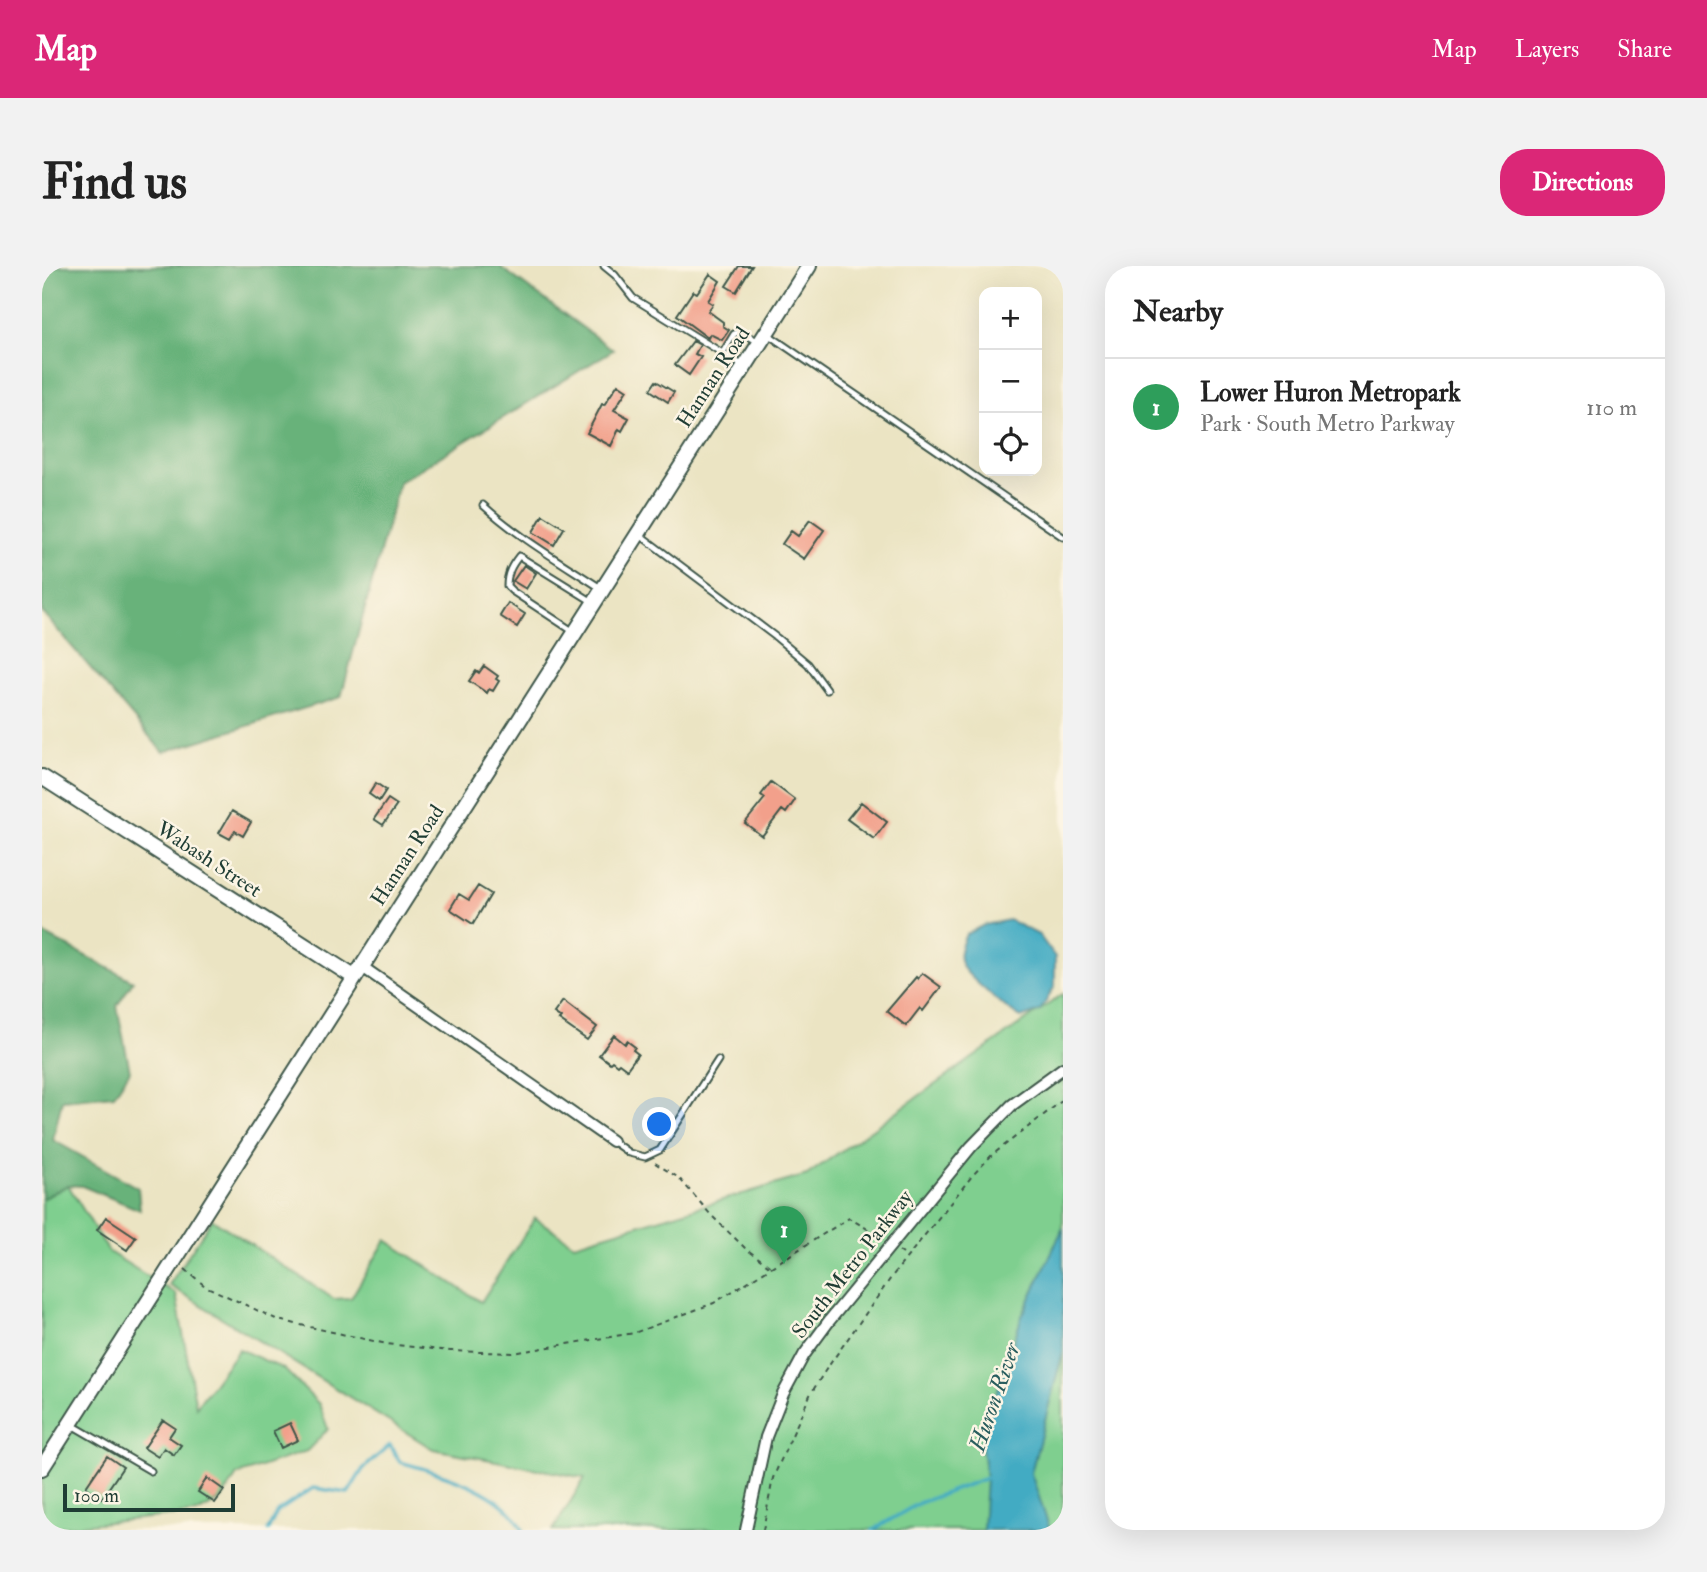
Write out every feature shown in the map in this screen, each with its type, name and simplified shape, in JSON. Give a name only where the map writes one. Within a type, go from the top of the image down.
[{"type":"street","name":"Hannan Road","points":[[42,1468],[810,266]]},
{"type":"street","name":"Wabash Street","points":[[42,777],[357,972],[612,1141]]},
{"type":"street","name":"South Metro Parkway","points":[[746,1530],[766,1437],[783,1394],[804,1355],[890,1244],[999,1117],[1063,1068]]},
{"type":"lane","points":[[604,266],[615,275],[633,298],[745,367]]},
{"type":"lane","points":[[722,354],[734,334],[739,331],[763,338],[1063,537]]},
{"type":"lane","points":[[483,505],[503,524],[602,589]]},
{"type":"lane","points":[[638,534],[788,647],[808,664],[827,690]]},
{"type":"lane","points":[[574,632],[507,586],[507,577],[513,565],[519,556],[593,602]]},
{"type":"lane","points":[[612,1141],[629,1153],[645,1157],[660,1150],[718,1060]]},
{"type":"lane","points":[[70,1424],[150,1471]]},
{"type":"path","points":[[763,1530],[773,1478],[810,1395],[825,1371],[907,1257],[971,1176],[992,1154],[1063,1100]]},
{"type":"path","points":[[645,1157],[679,1178],[711,1215],[772,1268]]},
{"type":"path","points":[[174,1261],[205,1286],[278,1321],[387,1344],[450,1351],[513,1353],[634,1333],[714,1303],[849,1218],[907,1257]]},
{"type":"green space","points":[[42,266],[499,266],[613,350],[399,482],[341,697],[163,752],[42,612]]},
{"type":"green space","points":[[42,933],[133,981],[117,1006],[130,1071],[114,1095],[62,1100],[53,1140],[138,1188],[140,1210],[82,1186],[68,1185],[42,1199]]},
{"type":"green space","points":[[1063,994],[1063,1530],[553,1530],[585,1478],[433,1449],[169,1285],[212,1219],[334,1299],[351,1298],[386,1240],[481,1302],[535,1218],[574,1244],[807,1175]]},
{"type":"green space","points":[[68,1185],[109,1252],[176,1294],[196,1407],[239,1349],[284,1369],[319,1404],[328,1429],[307,1451],[237,1475],[221,1500],[197,1513],[42,1529],[42,1199]]},
{"type":"water","points":[[1009,920],[1039,935],[1055,957],[1055,986],[1040,1011],[1021,1018],[972,978],[962,966],[960,958],[966,934],[984,925]]},
{"type":"water","points":[[1063,1228],[1063,1352],[1031,1473],[1050,1530],[983,1530],[986,1478],[981,1441],[1022,1316]]},
{"type":"building","points":[[739,266],[752,266],[736,292],[726,286]]},
{"type":"building","points":[[710,274],[720,281],[708,301],[713,304],[708,311],[729,330],[722,340],[710,334],[708,338],[677,315],[693,291],[697,293]]},
{"type":"building","points":[[693,341],[700,345],[695,354],[701,357],[689,375],[675,365]]},
{"type":"building","points":[[656,381],[674,392],[668,402],[650,390]]},
{"type":"building","points":[[618,384],[627,390],[614,410],[629,418],[622,431],[619,429],[611,446],[587,433],[602,404],[604,405]]},
{"type":"building","points":[[543,515],[564,528],[554,545],[533,532]]},
{"type":"building","points":[[810,520],[824,530],[804,559],[782,544],[791,531],[798,536]]},
{"type":"building","points":[[524,565],[536,573],[526,589],[513,581]]},
{"type":"building","points":[[508,603],[525,614],[517,627],[500,616]]},
{"type":"building","points":[[484,666],[498,676],[496,679],[499,681],[493,691],[489,689],[487,693],[469,681],[476,671],[479,673]]},
{"type":"building","points":[[771,782],[795,800],[786,813],[782,810],[762,836],[745,823],[765,798],[761,795]]},
{"type":"building","points":[[376,783],[386,790],[379,801],[369,794]]},
{"type":"building","points":[[388,799],[397,805],[383,825],[374,819]]},
{"type":"building","points":[[861,802],[887,822],[874,839],[847,819]]},
{"type":"building","points":[[232,811],[251,822],[243,836],[235,831],[230,839],[219,833]]},
{"type":"building","points":[[478,886],[491,894],[473,924],[450,909],[459,894],[469,900]]},
{"type":"building","points":[[922,973],[941,987],[923,1011],[920,1008],[906,1026],[887,1011]]},
{"type":"building","points":[[563,1001],[597,1027],[587,1040],[559,1020],[561,1018],[554,1013]]},
{"type":"building","points":[[614,1035],[625,1044],[627,1041],[635,1047],[633,1050],[638,1054],[627,1069],[619,1063],[610,1063],[599,1055]]},
{"type":"building","points":[[106,1217],[136,1237],[127,1250],[97,1230]]},
{"type":"building","points":[[163,1420],[175,1428],[169,1437],[181,1445],[174,1455],[164,1448],[158,1457],[144,1448]]},
{"type":"building","points":[[290,1423],[298,1440],[281,1448],[273,1431]]},
{"type":"building","points":[[107,1456],[123,1467],[102,1498],[86,1487]]},
{"type":"building","points":[[207,1478],[224,1490],[215,1503],[198,1492]]},
{"type":"waterway","points":[[268,1530],[277,1512],[313,1488],[348,1493],[363,1469],[390,1445],[400,1462],[451,1478],[486,1494],[514,1516],[523,1530]]},
{"type":"waterway","points":[[873,1530],[919,1503],[989,1477]]},
{"type":"place","name":"Lower Huron Metropark","points":[[784,1264]]},
{"type":"water label","name":"Huron River","points":[[994,1397]]}]
